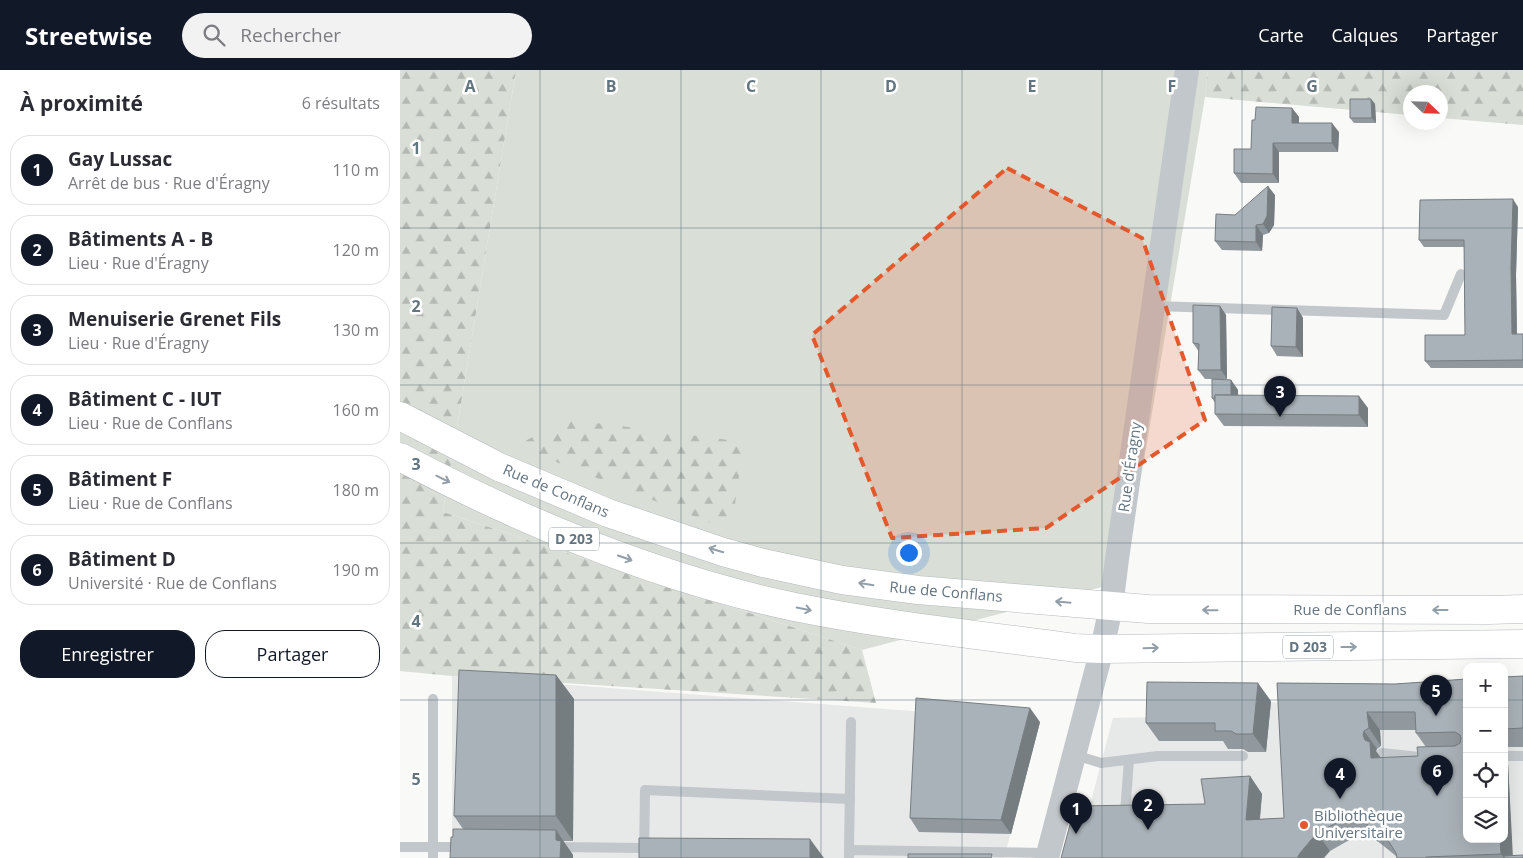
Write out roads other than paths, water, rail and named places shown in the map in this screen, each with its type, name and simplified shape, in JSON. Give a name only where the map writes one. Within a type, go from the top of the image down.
[{"type":"main road","name":"Rue de Conflans","points":[[400,416],[498,467],[581,502],[685,540],[763,563],[842,580],[880,586],[1148,609],[1523,609]]},
{"type":"main road","name":"D 203","points":[[400,457],[488,501],[591,546],[715,587],[784,604],[849,617],[1076,648],[1523,644]]},
{"type":"street","name":"Rue d'Éragny","points":[[1048,856],[1112,607],[1187,70]]},
{"type":"lane","points":[[1154,306],[1444,315],[1461,274]]},
{"type":"lane","points":[[433,699],[433,858]]},
{"type":"lane","points":[[851,722],[849,854],[1048,856]]},
{"type":"lane","points":[[1382,753],[1439,758]]},
{"type":"lane","points":[[1075,755],[1101,763],[1158,756],[1243,756]]},
{"type":"lane","points":[[1508,756],[1523,756]]},
{"type":"lane","points":[[1125,813],[1129,760]]},
{"type":"lane","points":[[548,847],[644,853],[645,790],[850,799]]},
{"type":"lane","points":[[400,847],[472,847]]},
{"type":"place","name":"Menuiserie Grenet Fils","points":[[1280,417]]},
{"type":"place","name":"Bâtiment F","points":[[1436,716]]},
{"type":"place","name":"Bâtiment D","points":[[1437,796]]},
{"type":"place","name":"Bâtiment C - IUT","points":[[1340,799]]},
{"type":"place","name":"Bibliothèque Universitaire","points":[[1304,825]]},
{"type":"place","name":"Bâtiments A - B","points":[[1148,830]]},
{"type":"place","name":"Gay Lussac","points":[[1076,834]]}]
